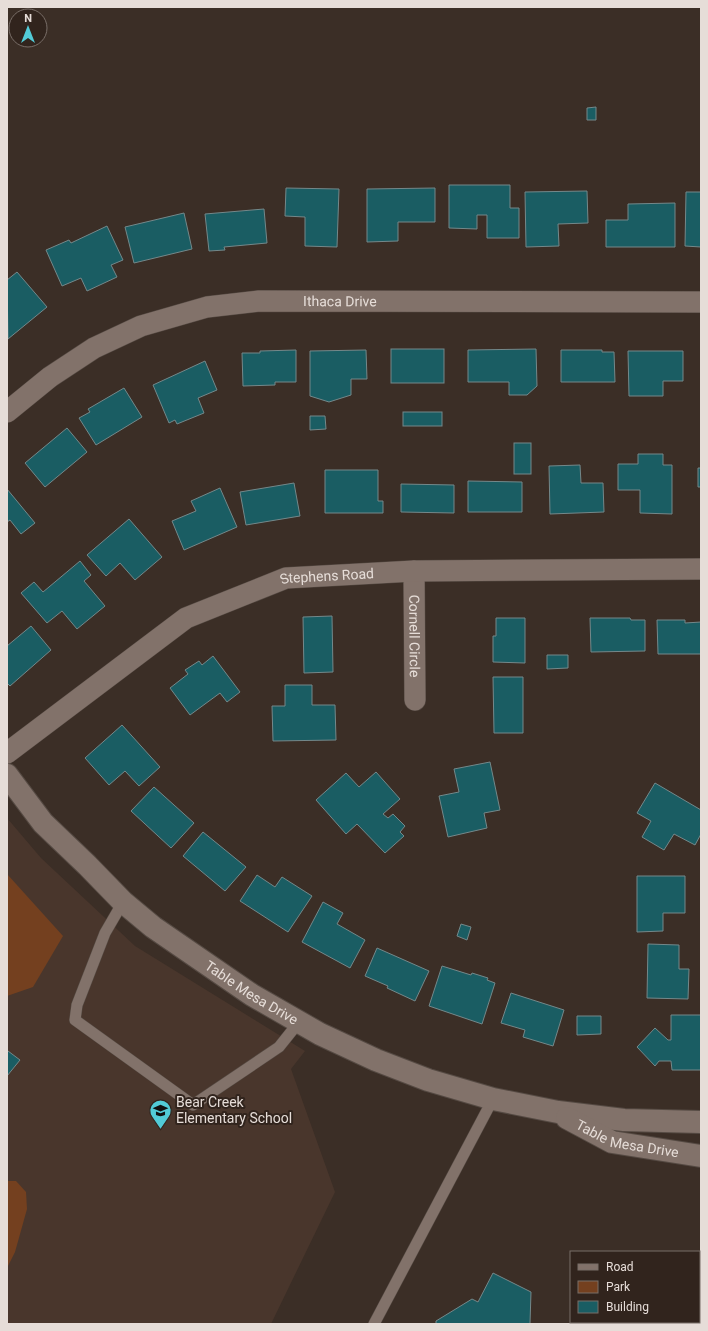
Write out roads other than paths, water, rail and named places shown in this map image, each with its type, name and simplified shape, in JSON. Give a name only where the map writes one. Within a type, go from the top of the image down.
[{"type":"street","name":"Ithaca Drive","points":[[7,412],[50,377],[94,348],[141,326],[207,307],[259,301],[701,302]]},
{"type":"street","name":"Stephens Road","points":[[7,753],[186,618],[286,578],[414,571],[701,569]]},
{"type":"street","name":"Cornell Circle","points":[[414,571],[415,700]]},
{"type":"street","name":"Table Mesa Drive","points":[[7,775],[43,823],[123,902],[152,927],[252,995],[320,1034],[376,1060],[428,1080],[493,1099],[558,1112],[624,1120],[701,1122]]},
{"type":"street","name":"Table Mesa Drive","points":[[558,1112],[612,1142],[701,1156]]},
{"type":"lane","points":[[123,902],[105,933],[77,1005],[75,1020],[193,1105],[279,1047],[299,1022]]},
{"type":"lane","points":[[374,1324],[493,1099]]},
{"type":"place","name":"Bear Creek Elementary School","points":[[160,1130]]}]
